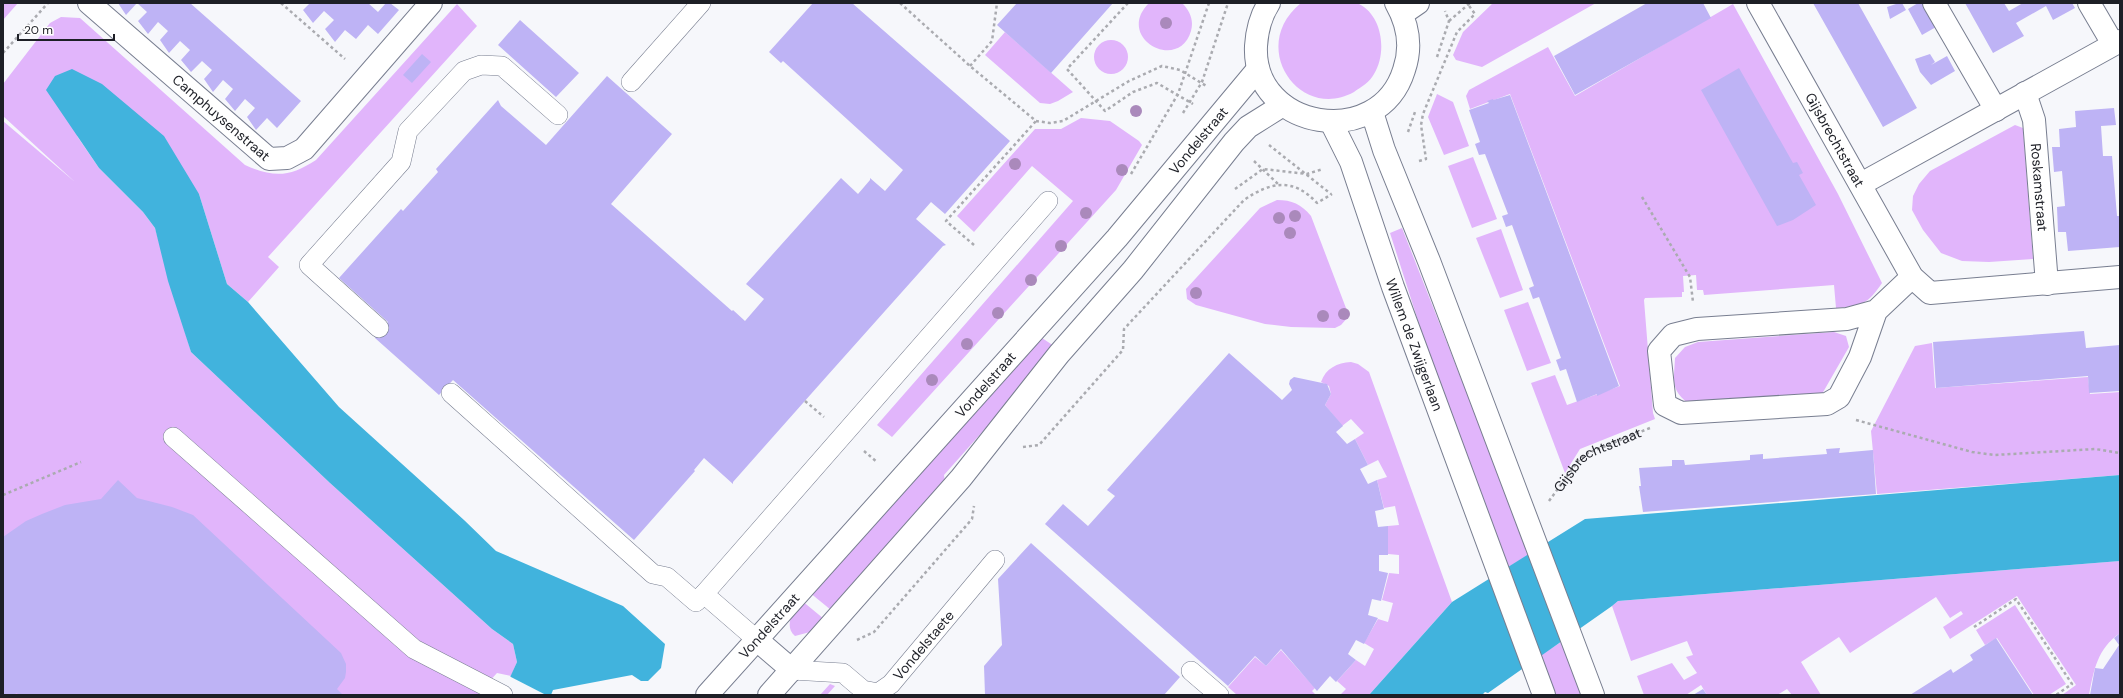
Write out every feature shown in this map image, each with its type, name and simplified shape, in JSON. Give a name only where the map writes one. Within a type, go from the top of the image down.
[{"type":"street","name":"Camphuysenstraat","points":[[89,3],[269,159],[287,158],[304,149],[432,3]]},
{"type":"street","points":[[1269,3],[1257,28],[1256,55],[1258,69],[1269,90],[1283,105],[1298,115],[1315,120],[1331,122],[1345,122],[1372,112],[1389,98],[1402,79],[1408,58],[1408,35],[1405,7]]},
{"type":"street","name":"Gijsbrechtstraat","points":[[1758,3],[1912,277],[1930,293],[2120,277]]},
{"type":"street","points":[[1934,3],[1996,110]]},
{"type":"street","points":[[1861,184],[2117,42],[2089,3]]},
{"type":"street","name":"Vondelstraat","points":[[707,695],[1107,250],[1258,69]]},
{"type":"street","name":"Roskamstraat","points":[[2024,93],[2034,120],[2047,284]]},
{"type":"street","name":"Vondelstraat","points":[[770,695],[961,478],[1059,354],[1133,270],[1234,142],[1248,127],[1283,105]]},
{"type":"street","points":[[1372,112],[1384,150],[1429,261],[1593,695]]},
{"type":"street","name":"Willem de Zwijgerlaan","points":[[1331,122],[1351,162],[1393,286],[1544,695]]},
{"type":"street","points":[[1876,311],[1860,357],[1839,397],[1827,404],[1682,413],[1665,405],[1659,351],[1673,335],[1697,328],[1847,320],[1876,311],[1912,277]]},
{"type":"street","points":[[756,639],[792,670]]},
{"type":"lane","points":[[630,82],[701,3]]},
{"type":"lane","points":[[379,328],[310,265],[401,162],[408,132],[464,72],[481,65],[502,66],[558,115]]},
{"type":"lane","points":[[451,392],[653,574],[667,577],[696,602],[1048,201]]},
{"type":"lane","points":[[173,436],[414,649],[503,695]]},
{"type":"lane","name":"Vondelstaete","points":[[792,670],[843,673],[862,690],[878,693],[891,684],[995,560]]},
{"type":"lane","points":[[704,594],[756,639]]},
{"type":"lane","points":[[1192,671],[1219,695]]},
{"type":"path","points":[[3,52],[48,3]]},
{"type":"path","points":[[282,3],[367,78]]},
{"type":"path","points":[[900,3],[970,66],[1036,121],[1050,123],[1063,121],[1129,81],[1162,66],[1186,74],[1202,82]]},
{"type":"path","points":[[970,66],[992,41],[997,3]]},
{"type":"path","points":[[1096,100],[1067,69],[1128,3]]},
{"type":"path","points":[[1178,94],[1210,3]]},
{"type":"path","points":[[1209,62],[1228,3]]},
{"type":"path","points":[[1435,62],[1449,21],[1470,3]]},
{"type":"path","points":[[1442,6],[1449,21]]},
{"type":"path","points":[[1405,139],[1416,110]]},
{"type":"path","points":[[994,263],[946,221],[1036,121]]},
{"type":"path","points":[[1266,143],[1307,174]]},
{"type":"path","points":[[1019,452],[1024,446],[1039,445],[1123,350],[1124,329],[1244,200],[1259,190],[1278,184]]},
{"type":"path","points":[[1642,197],[1690,277],[1697,328]]},
{"type":"path","points":[[1833,400],[1855,420],[1972,452],[2007,456],[2095,449],[2120,453]]},
{"type":"path","name":"Gijsbrechtstraat","points":[[1532,533],[1578,461],[1588,453],[1682,413]]},
{"type":"path","points":[[3,495],[81,462]]},
{"type":"path","points":[[856,640],[874,632],[972,519],[974,505]]},
{"type":"path","points":[[1974,627],[2016,599],[2072,684],[2056,695]]},
{"type":"shaded area","points":[[3,3],[18,3],[3,20]]},
{"type":"shaded area","points":[[1149,3],[1182,3],[1185,6],[1191,16],[1192,23],[1191,31],[1184,43],[1174,49],[1163,50],[1152,46],[1144,38],[1139,28],[1140,16]]},
{"type":"shaded area","points":[[1301,3],[1355,3],[1367,10],[1373,17],[1378,26],[1381,56],[1374,74],[1365,84],[1354,92],[1334,99],[1315,97],[1299,89],[1287,75],[1280,58],[1279,40],[1286,21]]},
{"type":"shaded area","points":[[1493,3],[1596,3],[1482,67],[1456,60],[1453,55],[1463,32]]},
{"type":"shaded area","points":[[457,4],[477,26],[268,257],[279,267],[248,302],[227,284],[199,194],[77,136],[99,168],[143,212],[155,228],[191,352],[330,483],[492,629],[513,644],[517,662],[511,676],[497,673],[477,695],[3,695],[3,121],[75,182],[3,116],[3,84],[50,23],[61,17],[80,18],[245,165],[273,174],[282,174],[298,170],[316,160]]},
{"type":"shaded area","points":[[1733,4],[1838,194],[1882,283],[1868,300],[1851,307],[1844,308],[1836,308],[1834,285],[1704,295],[1703,290],[1697,290],[1696,275],[1683,276],[1684,292],[1682,292],[1682,297],[1645,298],[1653,413],[1655,419],[1580,449],[1565,473],[1531,383],[1555,375],[1567,405],[1620,386],[1510,94],[1470,109],[1466,96],[1469,90],[1548,47],[1575,96]]},
{"type":"shaded area","points":[[1005,32],[1073,92],[1050,104],[1040,103],[985,55]]},
{"type":"shaded area","points":[[1108,40],[1114,40],[1118,41],[1125,47],[1128,57],[1127,64],[1121,71],[1114,74],[1108,74],[1104,73],[1097,67],[1094,60],[1094,54],[1095,50],[1101,43]]},
{"type":"shaded area","points":[[1437,94],[1453,102],[1469,146],[1444,155],[1428,117]]},
{"type":"shaded area","points":[[1081,118],[1110,121],[1139,141],[1142,145],[1116,190],[892,437],[877,425],[1073,201],[1032,166],[974,232],[957,216],[1035,129],[1061,129]]},
{"type":"shaded area","points":[[2015,125],[2023,128],[2033,259],[1989,262],[1962,261],[1941,253],[1923,230],[1912,210],[1913,196],[1919,184],[1930,171]]},
{"type":"shaded area","points":[[1473,157],[1497,219],[1472,228],[1448,166]]},
{"type":"shaded area","points":[[1277,200],[1296,204],[1304,208],[1311,216],[1349,316],[1341,325],[1335,328],[1291,327],[1265,324],[1196,305],[1187,299],[1186,289],[1260,208]]},
{"type":"shaded area","points":[[1402,228],[1530,554],[1505,569],[1451,424],[1390,233]]},
{"type":"shaded area","points":[[1501,229],[1523,290],[1500,298],[1476,238]]},
{"type":"shaded area","points":[[1528,302],[1551,363],[1527,371],[1504,310]]},
{"type":"shaded area","points":[[1834,332],[1846,336],[1849,347],[1822,394],[1689,404],[1679,394],[1674,384],[1675,358],[1685,347],[1698,342]]},
{"type":"shaded area","points":[[1042,338],[1057,348],[944,475],[945,483],[831,610],[809,592],[921,464],[930,463]]},
{"type":"shaded area","points":[[1932,343],[1935,388],[2088,377],[2090,394],[2120,392],[2120,475],[1877,494],[1871,431],[1915,346]]},
{"type":"shaded area","points":[[1351,362],[1358,364],[1369,372],[1452,602],[1369,695],[1340,695],[1346,689],[1337,681],[1356,660],[1365,666],[1374,649],[1364,643],[1378,619],[1388,622],[1393,603],[1382,600],[1389,573],[1399,574],[1399,555],[1388,554],[1388,526],[1399,525],[1395,506],[1384,508],[1377,480],[1387,477],[1378,460],[1368,465],[1355,439],[1364,433],[1351,419],[1342,426],[1325,405],[1331,394],[1329,386],[1321,382],[1323,377],[1333,367]]},
{"type":"shaded area","points":[[2120,561],[2120,633],[2112,639],[2101,653],[2095,669],[2089,695],[2062,695],[2076,685],[2017,596],[1950,639],[1943,627],[1963,614],[1961,611],[1950,618],[1936,597],[1850,653],[1839,637],[1801,662],[1821,695],[1792,695],[1787,689],[1777,695],[1707,695],[1701,685],[1686,695],[1644,695],[1637,676],[1672,663],[1684,680],[1697,673],[1686,657],[1693,655],[1687,641],[1631,661],[1612,606],[1618,601]]},
{"type":"shaded area","points":[[801,600],[824,619],[810,632],[795,636],[790,627],[790,623],[795,608]]},
{"type":"shaded area","points":[[2015,605],[2066,684],[2049,695],[2034,695],[1997,638],[1985,645],[1976,630]]},
{"type":"shaded area","points":[[1561,642],[1582,695],[1553,695],[1538,657]]},
{"type":"shaded area","points":[[1281,650],[1315,688],[1312,691],[1316,695],[1237,695],[1228,687],[1255,657],[1266,666]]},
{"type":"shaded area","points":[[830,684],[835,686],[827,695],[820,695]]},
{"type":"water","points":[[72,69],[102,84],[164,136],[199,194],[227,284],[248,302],[339,407],[464,520],[496,551],[623,606],[665,644],[661,668],[648,681],[641,681],[632,675],[553,690],[551,695],[502,695],[517,662],[513,644],[492,629],[330,483],[191,352],[168,281],[155,228],[143,212],[99,168],[46,90],[55,76]]},
{"type":"water","points":[[2120,475],[2120,561],[1618,601],[1488,693],[1485,692],[1482,695],[1369,695],[1452,602],[1585,519]]},
{"type":"pier","points":[[509,676],[546,695],[500,695]]},
{"type":"building","points":[[118,3],[137,3],[126,15]]},
{"type":"building","points":[[137,3],[190,3],[301,101],[277,128],[267,118],[256,130],[247,117],[255,108],[245,99],[235,111],[225,99],[233,89],[223,80],[213,92],[204,79],[212,70],[202,61],[191,72],[181,60],[190,50],[180,41],[169,53],[160,40],[168,31],[158,22],[148,34],[138,21],[147,12]]},
{"type":"building","points":[[310,3],[368,3],[378,12],[386,3],[390,3],[399,10],[378,34],[368,25],[356,39],[345,30],[335,42],[325,29],[334,20],[324,11],[313,23],[303,10]]},
{"type":"building","points":[[813,3],[852,3],[1010,141],[945,214],[931,202],[916,219],[946,245],[943,246],[827,376],[733,482],[733,484],[704,458],[694,470],[695,471],[634,540],[453,380],[439,395],[375,338],[388,322],[339,278],[401,209],[403,211],[438,172],[436,169],[498,100],[501,106],[546,145],[607,76],[672,134],[611,204],[745,321],[764,299],[746,284],[841,178],[858,194],[870,178],[885,191],[903,170],[783,61],[781,63],[769,52]]},
{"type":"building","points":[[1017,3],[1113,3],[1051,73],[997,25]]},
{"type":"building","points":[[1647,3],[1703,3],[1711,18],[1575,95],[1554,56]]},
{"type":"building","points":[[1813,3],[1858,3],[1917,108],[1883,127]]},
{"type":"building","points":[[1902,3],[1906,10],[1890,19],[1887,7]]},
{"type":"building","points":[[1918,3],[1923,3],[1936,27],[1922,35],[1908,9]]},
{"type":"building","points":[[1965,3],[2004,3],[2009,11],[2023,3],[2072,3],[2075,8],[2053,20],[2046,6],[2016,23],[2024,36],[1993,53]]},
{"type":"building","points":[[520,20],[579,73],[556,97],[498,45]]},
{"type":"building","points":[[422,54],[431,62],[412,83],[403,75]]},
{"type":"building","points":[[1930,54],[1935,62],[1931,65],[1947,56],[1955,71],[1931,85],[1920,72],[1915,59]]},
{"type":"building","points":[[1739,68],[1793,163],[1797,162],[1803,173],[1799,175],[1816,205],[1793,220],[1777,226],[1701,90]]},
{"type":"building","points":[[1510,95],[1619,386],[1597,396],[1597,394],[1577,402],[1566,369],[1560,371],[1556,360],[1561,358],[1539,297],[1533,299],[1529,288],[1534,286],[1512,225],[1506,227],[1502,216],[1508,214],[1485,154],[1479,155],[1475,144],[1480,142],[1469,110],[1489,103],[1487,101]]},
{"type":"building","points":[[2114,108],[2116,125],[2101,126],[2103,156],[2112,156],[2117,216],[2119,216],[2120,247],[2068,251],[2066,232],[2058,232],[2057,207],[2065,206],[2062,171],[2054,172],[2052,147],[2060,147],[2059,129],[2076,127],[2075,111]]},
{"type":"building","points":[[2084,331],[2086,348],[2120,345],[2120,391],[2089,393],[2088,376],[1936,388],[1933,342]]},
{"type":"building","points":[[1229,353],[1282,400],[1292,390],[1289,384],[1290,380],[1294,377],[1327,384],[1331,394],[1325,405],[1343,426],[1336,432],[1347,444],[1355,439],[1368,465],[1360,469],[1368,484],[1377,480],[1384,509],[1375,511],[1378,527],[1388,526],[1388,555],[1379,555],[1379,571],[1388,573],[1381,601],[1372,599],[1368,615],[1378,618],[1364,644],[1356,640],[1348,654],[1356,660],[1336,682],[1330,676],[1317,691],[1281,649],[1266,666],[1255,656],[1228,686],[1045,524],[1063,504],[1088,526],[1115,496],[1107,490]]},
{"type":"building","points":[[1840,448],[1839,453],[1873,450],[1876,494],[1643,512],[1639,486],[1641,486],[1639,468],[1672,466],[1672,460],[1684,460],[1685,465],[1750,460],[1750,455],[1763,454],[1763,459],[1827,454],[1826,449]]},
{"type":"building","points":[[118,480],[137,498],[172,507],[193,515],[341,653],[346,664],[346,672],[345,678],[337,689],[343,695],[20,695],[16,693],[15,695],[3,695],[3,537],[26,521],[65,505],[101,499]]},
{"type":"building","points":[[1031,543],[1180,677],[1164,695],[985,695],[984,666],[1002,645],[998,579]]},
{"type":"building","points":[[2120,633],[2120,695],[2090,695],[2095,668],[2103,669],[2119,645],[2114,638]]},
{"type":"building","points":[[1996,638],[2033,695],[1910,695],[1951,669],[1953,673],[1973,660],[1970,655]]},
{"type":"building","points":[[1703,689],[1707,695],[1693,695]]}]
